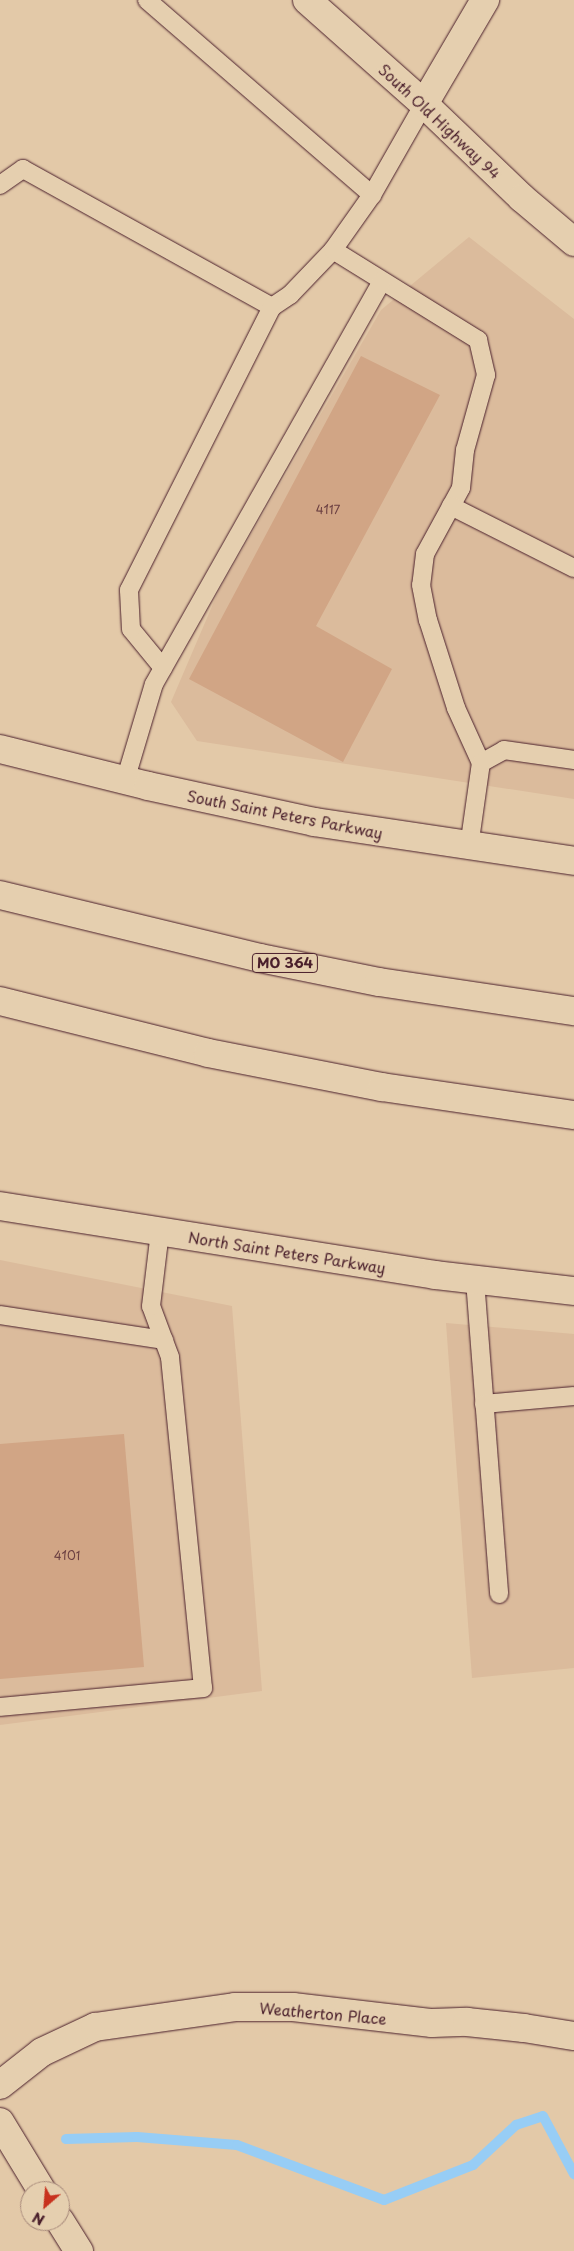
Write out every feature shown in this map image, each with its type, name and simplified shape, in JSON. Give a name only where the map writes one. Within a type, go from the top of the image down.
[{"type":"main road","name":"South Old Highway 94","points":[[307,0],[424,104],[522,198],[574,242]]},
{"type":"main road","points":[[424,104],[485,0]]},
{"type":"main road","name":"South Saint Peters Parkway","points":[[0,749],[125,781],[314,822],[469,847],[574,861]]},
{"type":"main road","name":"MO 364","points":[[0,895],[260,958],[379,982],[574,1011]]},
{"type":"main road","points":[[0,1001],[208,1053],[382,1087],[574,1115]]},
{"type":"main road","name":"North Saint Peters Parkway","points":[[0,1206],[474,1280],[574,1291]]},
{"type":"main road","name":"Weatherton Place","points":[[0,2085],[42,2052],[95,2027],[235,2007],[293,2007],[432,2023],[467,2022],[574,2036]]},
{"type":"main road","points":[[0,2122],[36,2181]]},
{"type":"main road","points":[[66,2231],[78,2251]]},
{"type":"lane","points":[[147,0],[372,195]]},
{"type":"lane","points":[[163,668],[131,628],[129,590],[272,307],[290,295],[333,250],[372,195],[424,104]]},
{"type":"lane","points":[[0,185],[23,169],[272,307]]},
{"type":"lane","points":[[333,250],[381,282],[478,340],[486,375],[465,450],[461,488],[425,554],[421,585],[428,620],[456,708],[481,762],[469,847]]},
{"type":"lane","points":[[125,781],[154,684],[381,282]]},
{"type":"lane","points":[[451,506],[574,568]]},
{"type":"lane","points":[[481,762],[504,750],[574,760]]},
{"type":"lane","points":[[0,1707],[203,1688],[170,1357],[151,1306],[160,1232]]},
{"type":"lane","points":[[474,1280],[499,1594]]},
{"type":"lane","points":[[0,1315],[164,1340]]},
{"type":"lane","points":[[484,1404],[574,1396]]},
{"type":"shaded area","points":[[469,237],[574,319],[574,799],[197,741],[171,702],[219,590],[381,310]]},
{"type":"shaded area","points":[[0,1260],[232,1306],[262,1691],[0,1725]]},
{"type":"shaded area","points":[[446,1323],[574,1334],[574,1668],[472,1678]]},
{"type":"building","points":[[361,356],[440,395],[316,626],[392,669],[343,762],[189,679]]},
{"type":"building","points":[[124,1434],[144,1667],[0,1679],[0,1444]]},
{"type":"waterway","points":[[66,2139],[137,2137],[237,2145],[384,2200],[473,2165],[516,2125],[543,2116],[574,2174]]}]
